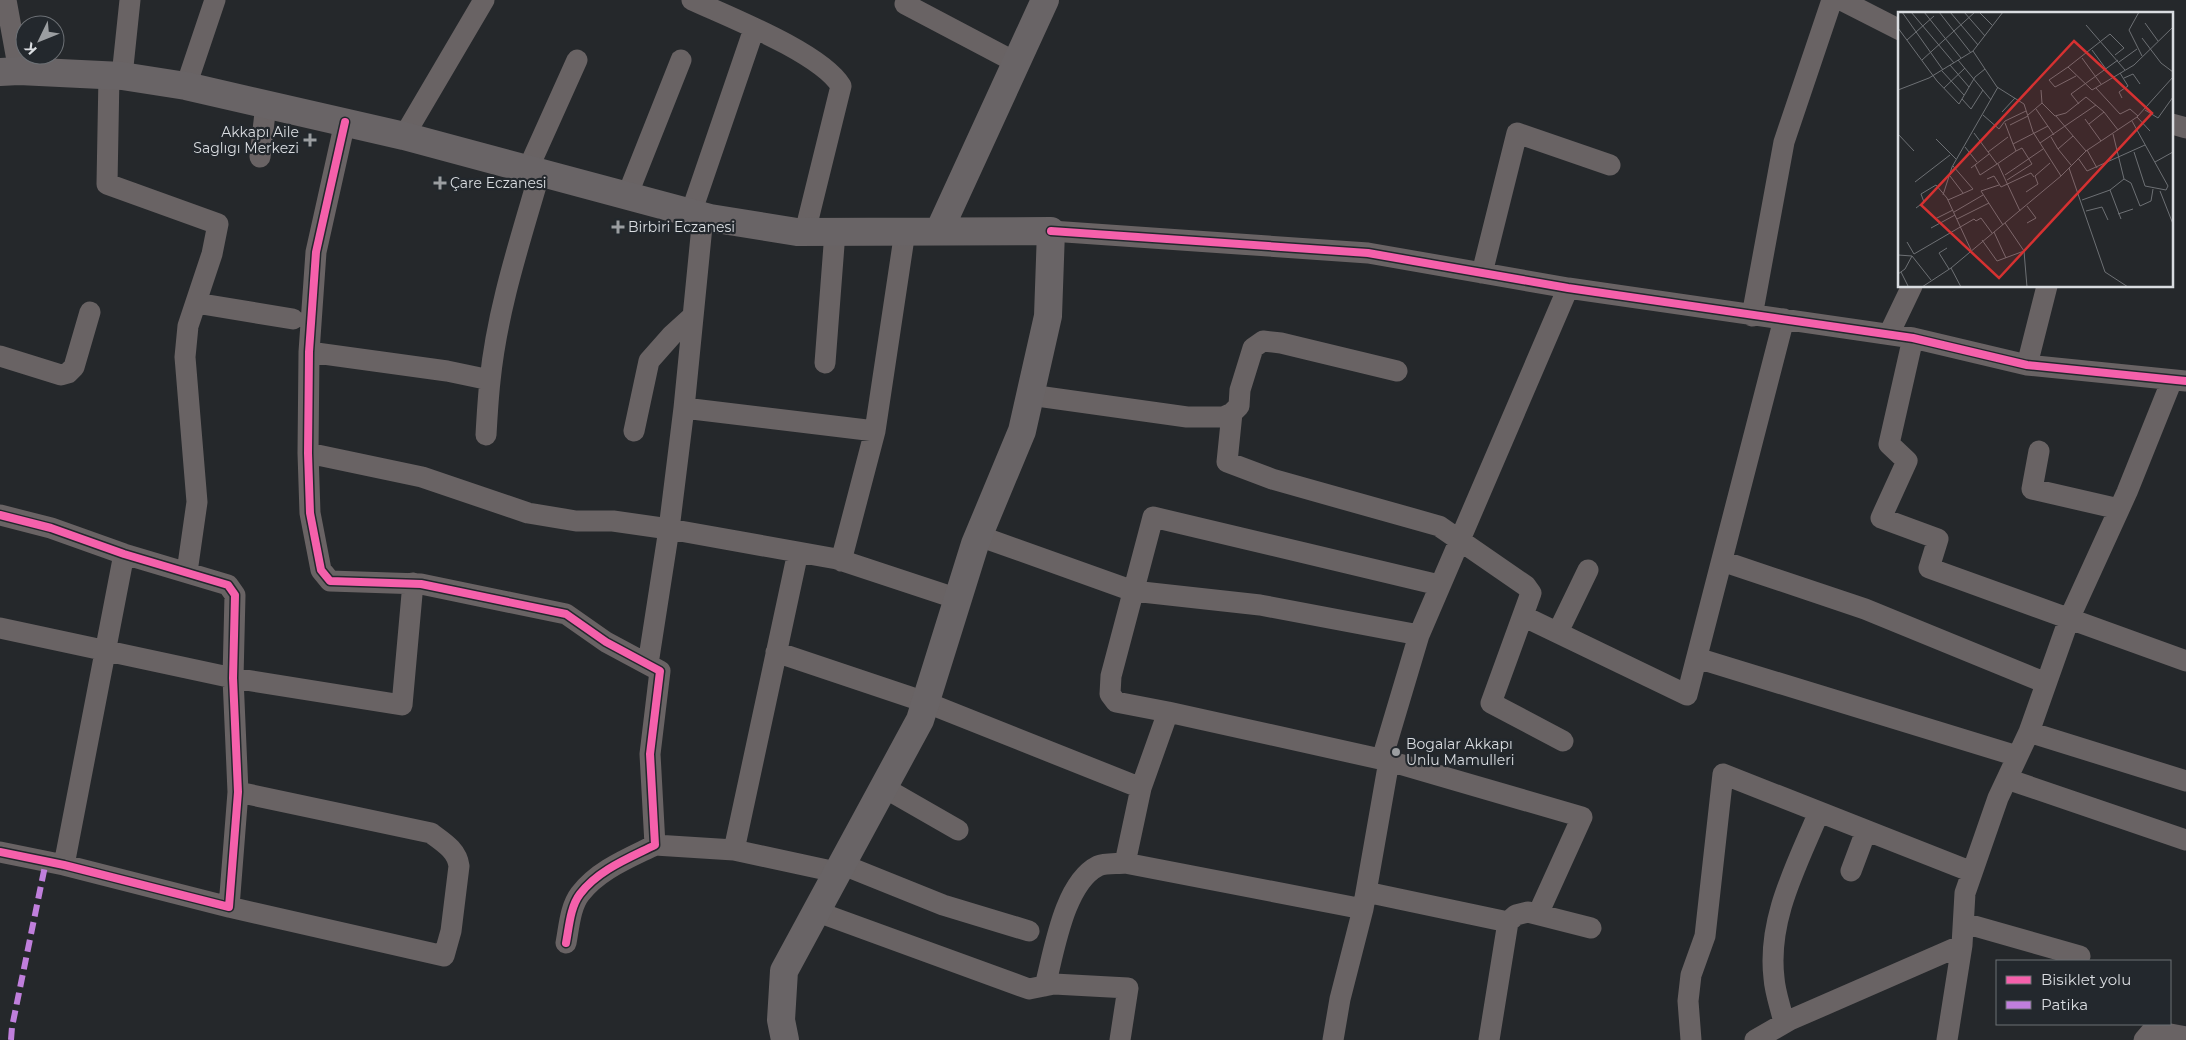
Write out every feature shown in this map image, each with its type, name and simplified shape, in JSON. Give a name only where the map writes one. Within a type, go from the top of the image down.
[{"type":"main road","points":[[939,231],[1045,0]]},
{"type":"main road","points":[[9,71],[115,75],[186,86],[404,136],[697,215],[805,232],[1051,231],[1048,316],[1022,431],[979,536],[920,720],[838,868],[784,971],[781,1020],[786,1040]]},
{"type":"street","points":[[6,0],[9,71]]},
{"type":"street","points":[[130,0],[115,75],[107,184],[218,224],[212,254],[188,326],[185,357],[197,502],[187,572]]},
{"type":"street","points":[[186,86],[214,0]]},
{"type":"street","points":[[404,136],[484,0]]},
{"type":"street","points":[[692,0],[795,48],[836,78],[841,86],[805,232]]},
{"type":"street","points":[[1752,316],[1784,142],[1832,0]]},
{"type":"street","points":[[1840,0],[1898,29]]},
{"type":"street","points":[[905,4],[1016,63]]},
{"type":"street","points":[[648,664],[669,529],[684,408],[693,316],[697,215],[754,29]]},
{"type":"street","points":[[486,435],[490,380],[500,318],[534,171],[577,60]]},
{"type":"street","points":[[627,196],[681,60]]},
{"type":"street","points":[[260,157],[266,104]]},
{"type":"street","points":[[345,122],[316,252],[309,352],[308,453],[310,513],[317,556],[324,576],[330,580],[413,583],[566,614],[606,642],[660,671],[650,754],[655,845]]},
{"type":"street","points":[[1482,273],[1517,133],[1610,165]]},
{"type":"street","points":[[1051,231],[1368,253],[1568,288],[1913,338],[2027,365],[2179,381],[2069,619],[2029,732],[1998,798],[1966,893],[1962,945],[1947,1040]]},
{"type":"street","points":[[825,363],[836,232]]},
{"type":"street","points":[[841,561],[875,431],[905,232]]},
{"type":"street","points":[[1333,1040],[1340,999],[1364,901],[1386,760],[1419,635],[1568,288]]},
{"type":"street","points":[[1889,334],[1911,288]]},
{"type":"street","points":[[2027,365],[2046,288]]},
{"type":"street","points":[[196,304],[292,319]]},
{"type":"street","points":[[0,356],[61,375],[68,373],[74,367],[90,312]]},
{"type":"street","points":[[634,431],[649,361],[672,335],[693,316]]},
{"type":"street","points":[[1523,616],[1687,696],[1784,319]]},
{"type":"street","points":[[1913,338],[1889,444],[1907,461],[1880,518],[1938,539],[1929,568],[2186,661]]},
{"type":"street","points":[[1030,394],[1187,417],[1224,416],[1232,413],[1238,406],[1240,390],[1253,348],[1263,341],[1281,343],[1397,371]]},
{"type":"street","points":[[309,352],[447,371],[490,380]]},
{"type":"street","points":[[684,408],[875,431]]},
{"type":"street","points":[[1232,413],[1227,462],[1272,479],[1439,526],[1526,586],[1531,592],[1491,704],[1563,741]]},
{"type":"street","points":[[2040,451],[2032,489],[2119,509]]},
{"type":"street","points":[[308,453],[422,477],[528,512],[576,520],[613,521],[669,529],[841,561],[958,599]]},
{"type":"street","points":[[0,515],[51,528],[124,554],[228,585],[235,594],[233,678],[238,792],[229,907]]},
{"type":"street","points":[[1439,585],[1154,517],[1111,676],[1110,694],[1116,702],[1386,760],[1582,817],[1538,914]]},
{"type":"street","points":[[979,536],[1133,591],[1260,605],[1419,635]]},
{"type":"street","points":[[734,850],[798,552]]},
{"type":"street","points":[[64,865],[124,554]]},
{"type":"street","points":[[1722,561],[1865,609],[2046,684]]},
{"type":"street","points":[[1558,632],[1588,570]]},
{"type":"street","points":[[0,628],[233,678],[402,705],[413,583]]},
{"type":"street","points":[[776,652],[926,702],[1141,788]]},
{"type":"street","points":[[1698,658],[2017,756]]},
{"type":"street","points":[[1124,863],[1141,788],[1168,712]]},
{"type":"street","points":[[2029,732],[2186,781]]},
{"type":"street","points":[[1691,1040],[1688,1002],[1691,975],[1705,936],[1722,774],[1972,872]]},
{"type":"street","points":[[2007,778],[2186,840]]},
{"type":"street","points":[[883,787],[958,830]]},
{"type":"street","points":[[0,852],[64,865],[229,907],[444,956],[451,931],[460,866],[458,858],[452,850],[431,834],[238,792]]},
{"type":"street","points":[[1784,1023],[1774,978],[1774,944],[1778,916],[1819,812]]},
{"type":"street","points":[[1851,871],[1866,831]]},
{"type":"street","points":[[566,943],[574,908],[580,895],[603,873],[627,858],[655,845],[734,850],[838,868],[943,905],[1029,931]]},
{"type":"street","points":[[1045,986],[1069,899],[1080,881],[1099,866],[1124,863],[1508,922]]},
{"type":"street","points":[[815,911],[1029,989],[1054,984],[1128,988],[1120,1040]]},
{"type":"street","points":[[1490,1040],[1508,922],[1516,914],[1528,912],[1591,928]]},
{"type":"street","points":[[1964,923],[2080,956]]},
{"type":"street","points":[[1755,1040],[1784,1023],[1962,945]]},
{"type":"street","points":[[2144,1040],[2154,1031],[2186,1036]]},
{"type":"marked path","points":[[11,1040],[12,1027],[46,861]]},
{"type":"cycle path","points":[[345,122],[316,252],[309,352],[308,453],[310,513],[321,570],[330,581],[421,584],[566,614],[606,642],[660,671],[650,754],[655,845],[614,865],[587,886],[574,905],[566,943]]},
{"type":"cycle path","points":[[1051,231],[1368,253],[1568,288],[1913,338],[2027,365],[2186,381]]},
{"type":"cycle path","points":[[0,515],[51,528],[124,554],[228,585],[235,595],[233,678],[238,792],[229,907],[64,865],[0,852]]},
{"type":"place","name":"Akkapı Aile Saglıgı Merkezi","points":[[310,140]]},
{"type":"place","name":"Çare Eczanesi","points":[[440,183]]},
{"type":"place","name":"Birbiri Eczanesi","points":[[618,227]]},
{"type":"place","name":"Bogalar Akkapı Unlu Mamulleri","points":[[1396,752]]}]
